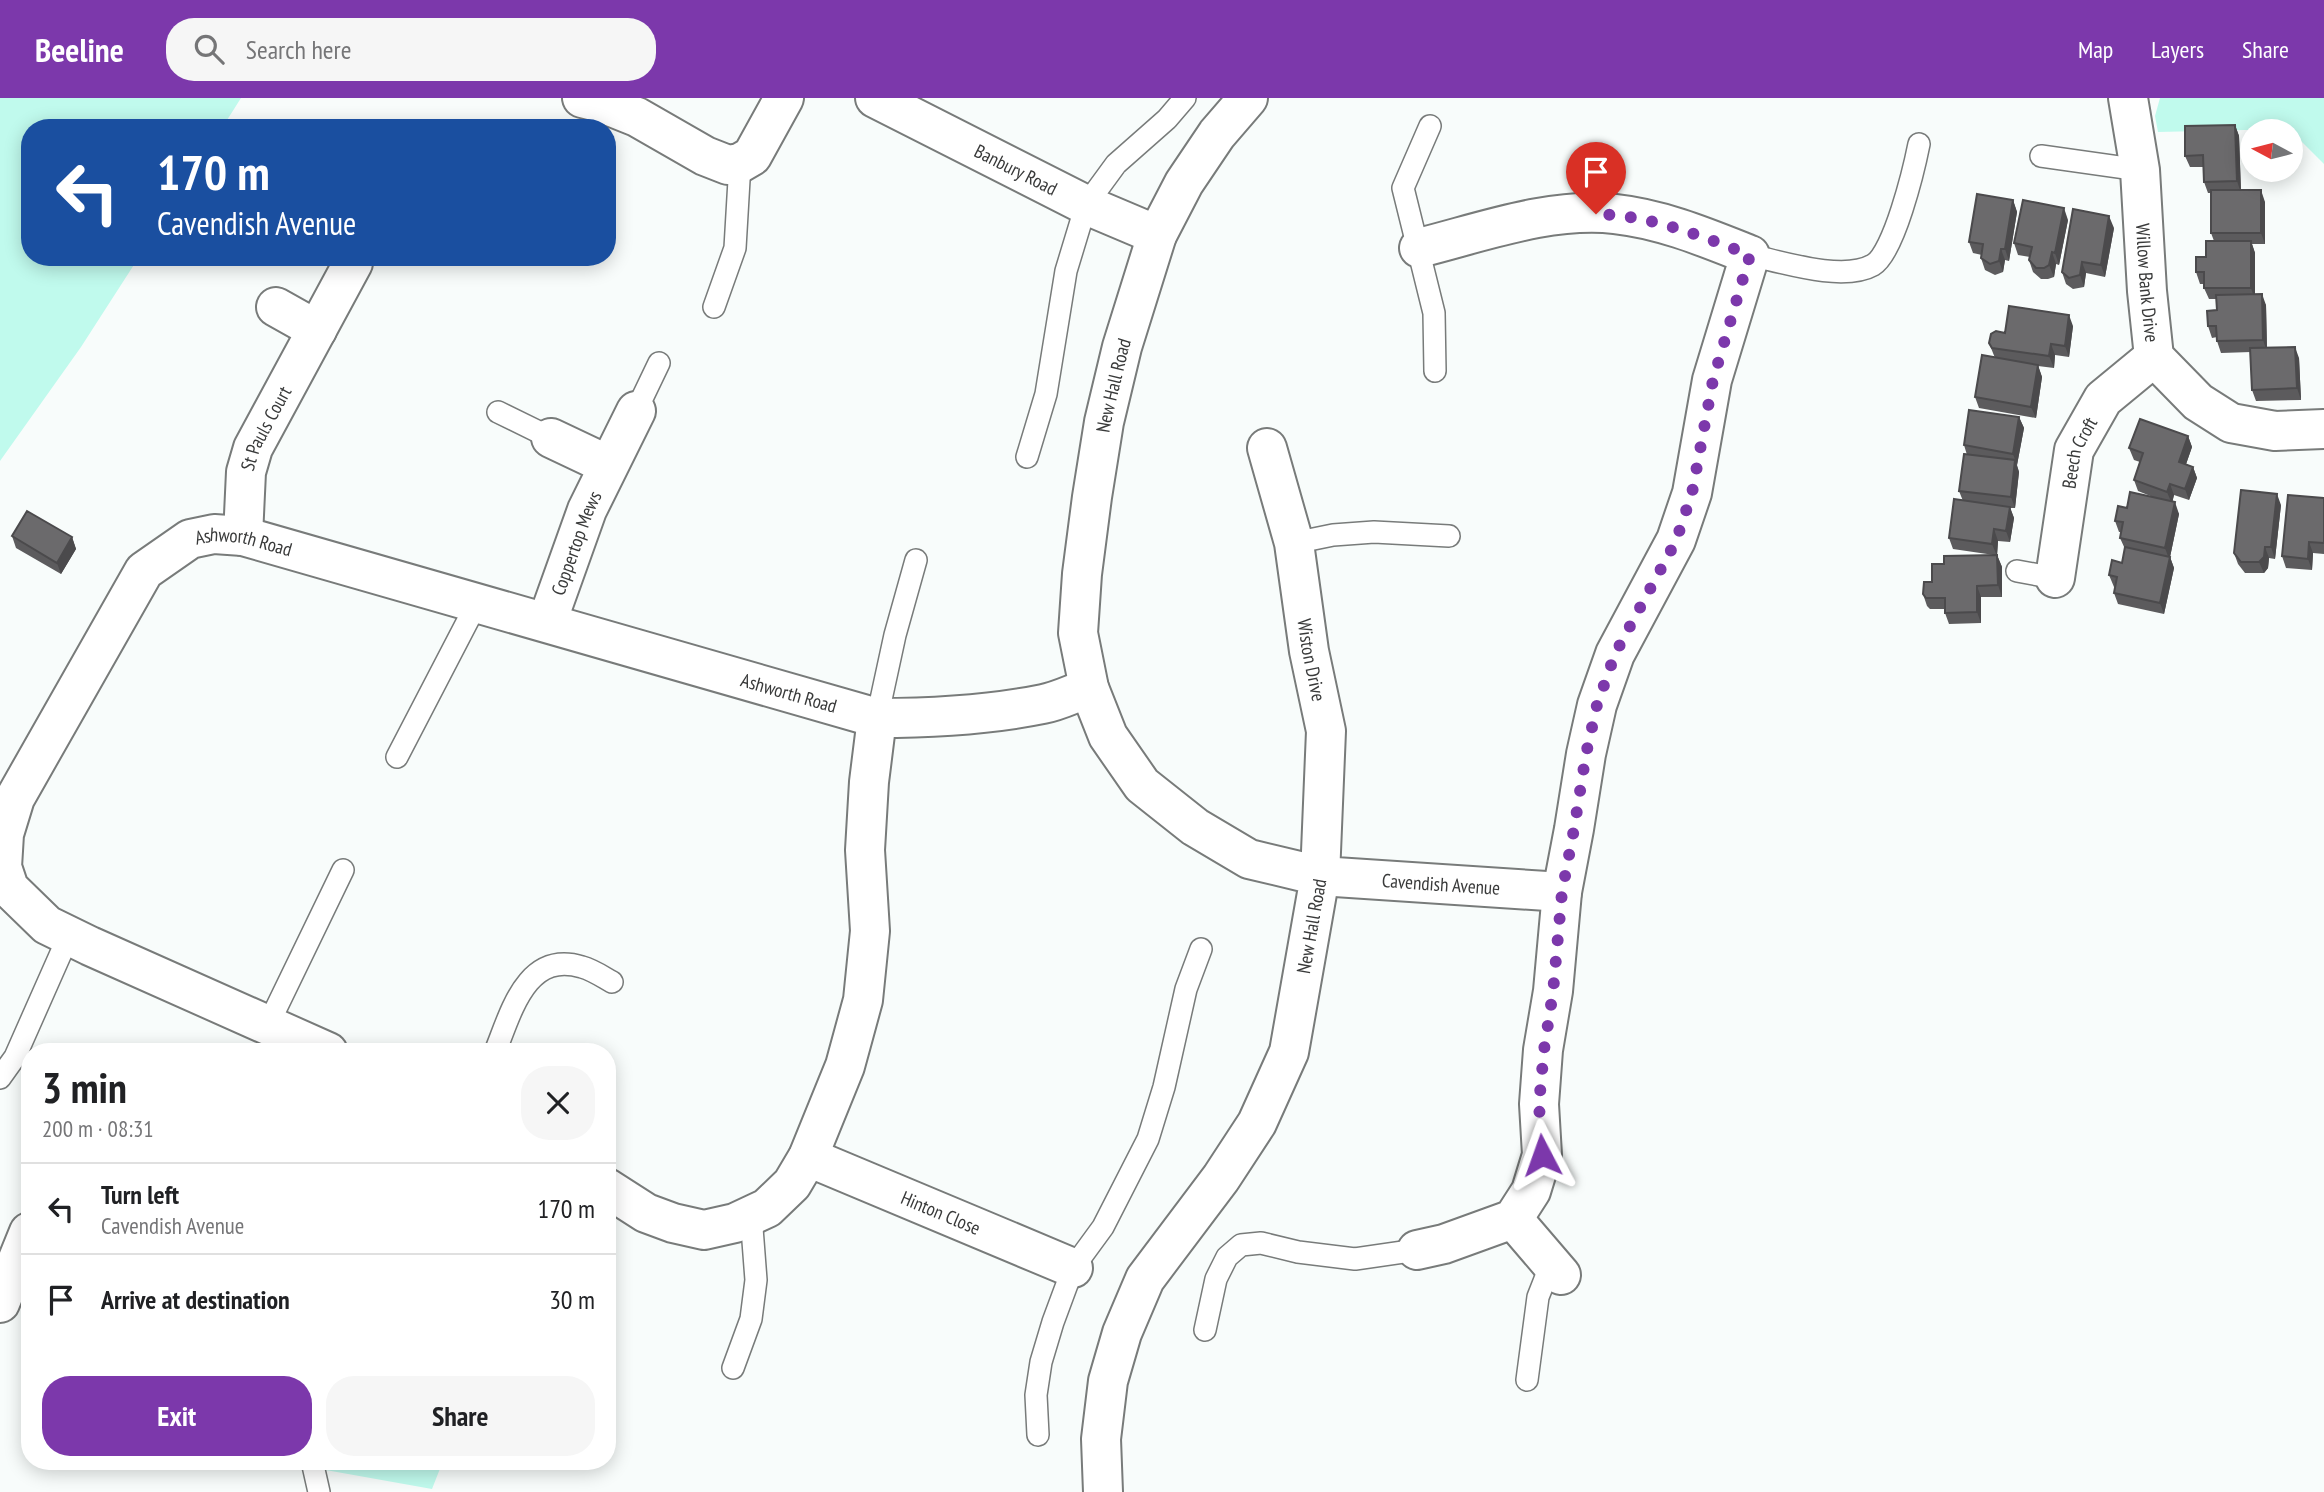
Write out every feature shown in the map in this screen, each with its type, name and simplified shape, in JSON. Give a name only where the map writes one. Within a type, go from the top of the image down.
[{"type":"street","points":[[582,98],[637,117],[705,156],[728,165],[740,163],[752,156],[784,98]]},
{"type":"street","name":"Banbury Road","points":[[875,98],[1086,205],[1157,235]]},
{"type":"street","name":"New Hall Road","points":[[1102,1492],[1101,1439],[1108,1381],[1122,1333],[1145,1279],[1221,1178],[1257,1123],[1289,1052],[1320,876],[1249,859],[1195,827],[1142,785],[1108,736],[1089,688],[1078,634],[1082,574],[1104,422],[1122,347],[1157,235],[1191,173],[1217,134],[1248,98]]},
{"type":"street","name":"Willow Bank Drive","points":[[2128,98],[2140,170],[2154,357],[2198,402],[2231,423],[2275,431],[2324,429]]},
{"type":"street","points":[[1417,1250],[1444,1244],[1513,1219],[1531,1191],[1542,1155],[1539,1104],[1562,892],[1597,705],[1615,654],[1676,541],[1692,493],[1713,380],[1750,255],[1657,222],[1616,214],[1576,213],[1525,220],[1419,248]]},
{"type":"street","name":"St Pauls Court","points":[[243,536],[245,483],[253,448],[351,266]]},
{"type":"street","points":[[276,307],[317,330]]},
{"type":"street","name":"Beech Croft","points":[[2056,578],[2074,450],[2103,399],[2154,357]]},
{"type":"street","name":"Coppertop Mews","points":[[547,622],[587,510],[636,411]]},
{"type":"street","points":[[551,438],[608,464]]},
{"type":"street","name":"Wiston Drive","points":[[1267,448],[1294,543],[1309,651],[1326,731],[1320,876]]},
{"type":"street","name":"Ashworth Road","points":[[308,1043],[47,925],[2,878],[4,834],[15,798],[144,571],[190,539],[214,534],[243,536],[877,718],[927,718],[979,713],[1046,703],[1089,688]]},
{"type":"street","points":[[616,1194],[646,1213],[704,1230],[735,1223],[767,1208],[792,1184],[808,1157],[845,1066],[863,1000],[870,931],[866,850],[868,796],[877,718]]},
{"type":"street","name":"Cavendish Avenue","points":[[1320,876],[1562,892]]},
{"type":"street","name":"Hinton Close","points":[[808,1157],[1073,1268]]},
{"type":"street","points":[[1513,1219],[1556,1269]]},
{"type":"street","points":[[0,1303],[21,1252]]},
{"type":"lane","points":[[1027,457],[1046,394],[1066,271],[1086,205],[1116,164],[1167,119],[1185,98]]},
{"type":"lane","points":[[1430,126],[1403,188],[1434,313],[1435,371]]},
{"type":"lane","points":[[1750,255],[1815,269],[1850,272],[1874,265],[1889,244],[1912,178],[1919,144]]},
{"type":"lane","points":[[2041,156],[2140,170]]},
{"type":"lane","points":[[715,307],[735,248],[740,163]]},
{"type":"lane","points":[[636,411],[659,363]]},
{"type":"lane","points":[[499,412],[551,438]]},
{"type":"lane","points":[[1294,543],[1333,535],[1374,532],[1449,536]]},
{"type":"lane","points":[[877,718],[895,635],[916,560]]},
{"type":"lane","points":[[2017,571],[2056,578]]},
{"type":"lane","points":[[397,757],[478,603]]},
{"type":"lane","points":[[268,1025],[343,870]]},
{"type":"lane","points":[[22,1043],[69,935]]},
{"type":"lane","points":[[1038,1435],[1036,1395],[1041,1362],[1053,1322],[1073,1268],[1103,1227],[1148,1139],[1164,1087],[1186,989],[1201,949]]},
{"type":"lane","points":[[499,1043],[520,993],[535,973],[556,964],[582,967],[612,982]]},
{"type":"lane","points":[[0,1078],[15,1058],[21,1044]]},
{"type":"lane","points":[[733,1368],[751,1319],[756,1280],[751,1215]]},
{"type":"lane","points":[[1205,1330],[1216,1279],[1227,1258],[1241,1245],[1261,1243],[1298,1252],[1355,1259],[1417,1250]]},
{"type":"lane","points":[[1527,1380],[1538,1297],[1556,1269]]},
{"type":"lane","points":[[314,1470],[319,1492]]},
{"type":"green space","points":[[0,98],[241,98],[228,119],[21,119],[21,266],[133,266],[81,347],[0,461]]},
{"type":"green space","points":[[2160,98],[2324,98],[2324,164],[2303,143],[2303,119],[2240,119],[2240,130],[2158,132],[2155,116]]},
{"type":"green space","points":[[326,1470],[439,1470],[432,1489]]},
{"type":"building","points":[[2235,125],[2237,181],[2204,182],[2203,155],[2185,156],[2185,126]]},
{"type":"building","points":[[2211,190],[2261,190],[2261,233],[2211,233]]},
{"type":"building","points":[[1977,194],[2013,200],[2005,249],[2001,249],[1999,261],[1990,264],[1981,258],[1983,244],[1969,242]]},
{"type":"building","points":[[2023,200],[2064,208],[2055,253],[2052,252],[2049,265],[2044,268],[2036,268],[2029,260],[2032,247],[2014,243]]},
{"type":"building","points":[[2073,209],[2109,216],[2101,265],[2082,262],[2080,275],[2069,278],[2062,272]]},
{"type":"building","points":[[2206,241],[2251,241],[2251,288],[2204,288],[2204,272],[2196,272],[2196,257],[2206,257]]},
{"type":"building","points":[[2262,294],[2263,340],[2217,341],[2216,326],[2208,326],[2207,311],[2217,310],[2216,295]]},
{"type":"building","points":[[2009,306],[2069,315],[2065,346],[2051,344],[2049,356],[1992,348],[1989,343],[1991,334],[1996,331],[2005,333]]},
{"type":"building","points":[[2295,347],[2297,388],[2252,390],[2250,348]]},
{"type":"building","points":[[1982,355],[2038,365],[2031,407],[1975,397]]},
{"type":"building","points":[[1969,410],[2019,417],[2013,454],[1964,445]]},
{"type":"building","points":[[2140,419],[2188,436],[2179,462],[2193,467],[2185,489],[2170,484],[2167,492],[2134,480],[2143,453],[2129,448]]},
{"type":"building","points":[[1964,454],[2015,460],[2011,497],[1959,491]]},
{"type":"building","points":[[2241,490],[2277,494],[2271,547],[2265,547],[2264,557],[2259,562],[2241,562],[2234,553]]},
{"type":"building","points":[[2130,492],[2175,502],[2165,548],[2120,538],[2123,522],[2115,521],[2118,506],[2127,508]]},
{"type":"building","points":[[2288,495],[2324,498],[2324,543],[2309,542],[2308,559],[2282,556]]},
{"type":"building","points":[[1954,499],[2010,507],[2006,531],[1994,529],[1992,544],[1949,538]]},
{"type":"building","points":[[27,511],[72,537],[57,563],[12,536]]},
{"type":"building","points":[[2125,547],[2170,557],[2160,603],[2114,593],[2117,577],[2109,575],[2112,560],[2122,563]]},
{"type":"building","points":[[1997,555],[1998,585],[1977,586],[1977,612],[1945,613],[1945,598],[1926,598],[1923,594],[1924,582],[1932,582],[1932,564],[1944,564],[1944,556]]},
{"type":"route","points":[[1542,1155],[1539,1104],[1562,892],[1597,705],[1615,654],[1676,541],[1692,493],[1713,380],[1728,322],[1750,255],[1657,222],[1616,214],[1596,214]]}]
